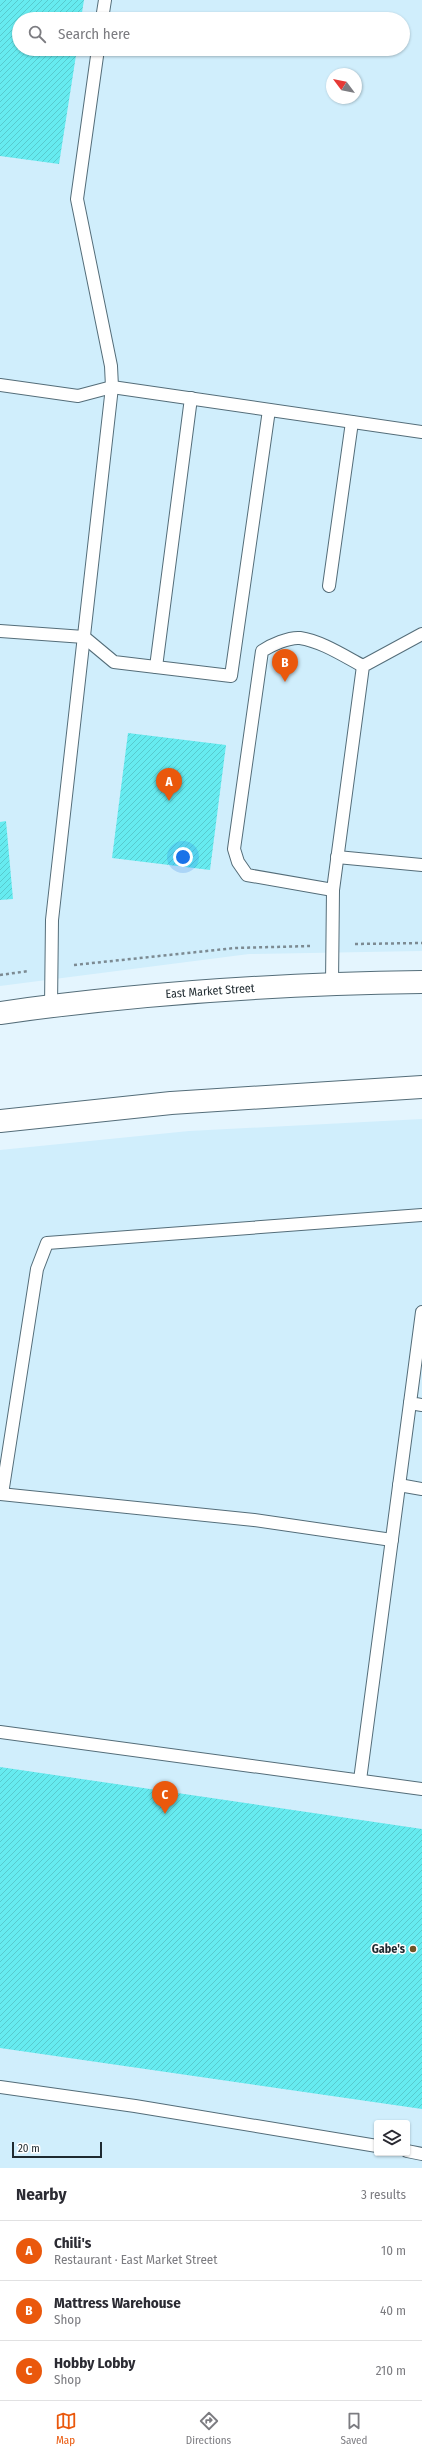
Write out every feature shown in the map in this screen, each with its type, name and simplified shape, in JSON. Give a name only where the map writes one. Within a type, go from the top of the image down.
[{"type":"highway","name":"East Market Street","points":[[0,1013],[160,994],[332,984],[422,982]]},
{"type":"highway","points":[[0,1121],[171,1103],[422,1088]]},
{"type":"lane","points":[[103,12],[105,0]]},
{"type":"lane","points":[[51,1006],[52,920],[112,387],[111,366],[77,199],[97,56]]},
{"type":"lane","points":[[0,385],[78,396],[112,387],[422,432]]},
{"type":"lane","points":[[156,667],[191,398]]},
{"type":"lane","points":[[0,631],[84,637],[114,662],[231,676],[269,410]]},
{"type":"lane","points":[[329,586],[352,422]]},
{"type":"lane","points":[[363,666],[422,634]]},
{"type":"lane","points":[[332,890],[247,875],[238,862],[234,849],[262,651],[271,646],[299,638],[318,644],[363,666]]},
{"type":"lane","points":[[332,984],[332,890],[363,666]]},
{"type":"lane","points":[[337,857],[422,865]]},
{"type":"lane","points":[[392,1540],[254,1520],[1,1494],[37,1269],[48,1243],[422,1215]]},
{"type":"lane","points":[[360,1780],[399,1485],[416,1404],[422,1312]]},
{"type":"lane","points":[[399,1485],[422,1489]]},
{"type":"lane","points":[[0,1732],[422,1789]]},
{"type":"lane","points":[[0,2087],[135,2106],[374,2146]]},
{"type":"lane","points":[[410,2152],[422,2154]]},
{"type":"path","points":[[355,944],[422,943]]},
{"type":"path","points":[[90,964],[235,948],[302,946]]},
{"type":"path","points":[[0,975],[8,974]]},
{"type":"shaded area","points":[[0,0],[422,0],[422,951],[249,954],[0,986]]},
{"type":"shaded area","points":[[422,1119],[422,2168],[0,2168],[0,1150],[189,1131]]},
{"type":"building","points":[[0,0],[84,0],[82,12],[12,12],[12,56],[76,56],[59,164],[0,156]]},
{"type":"building","points":[[128,733],[226,745],[210,870],[112,858]]},
{"type":"building","points":[[6,821],[13,899],[0,900],[0,822]]},
{"type":"building","points":[[0,1767],[422,1829],[422,2109],[0,2048]]},
{"type":"place","name":"Mattress Warehouse","points":[[285,682]]},
{"type":"place","name":"Chili's","points":[[169,801]]},
{"type":"place","name":"Hobby Lobby","points":[[165,1814]]},
{"type":"place","name":"Gabe's","points":[[413,1949]]}]
